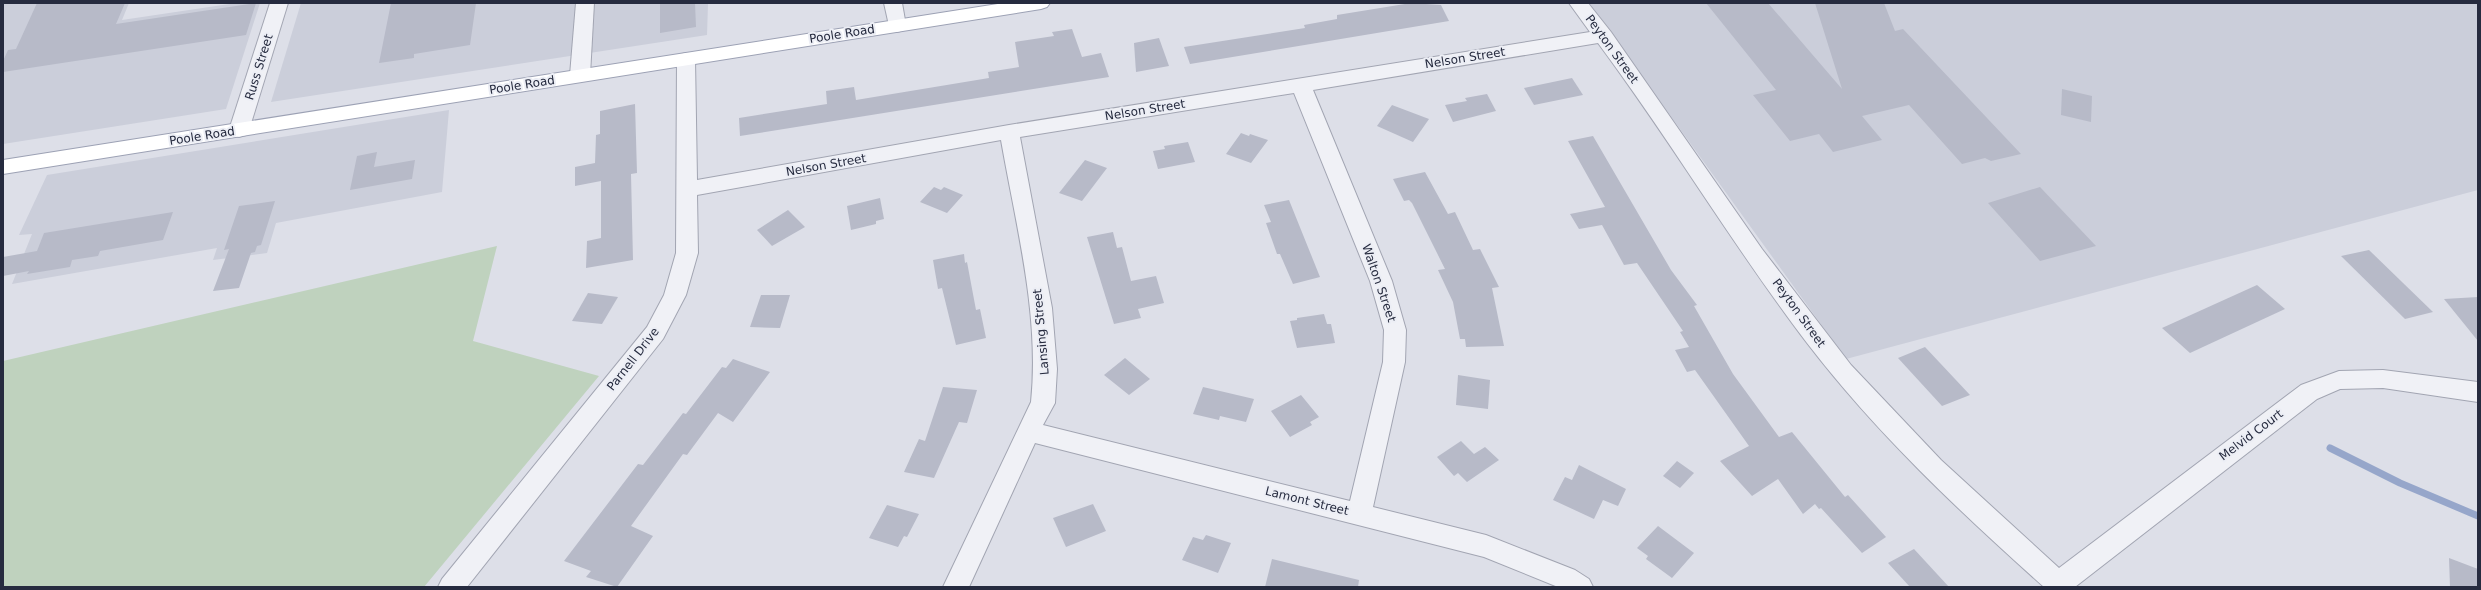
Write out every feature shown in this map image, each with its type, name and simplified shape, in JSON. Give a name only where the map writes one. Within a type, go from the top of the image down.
[{"type":"main road","name":"Poole Road","points":[[3,167],[1041,3]]},
{"type":"street","name":"Russ Street","points":[[240,130],[279,3]]},
{"type":"street","points":[[580,76],[585,3]]},
{"type":"street","points":[[893,3],[897,26]]},
{"type":"street","name":"Peyton Street","points":[[1578,3],[1604,36],[1814,335],[1860,392],[1935,472],[2060,585]]},
{"type":"street","name":"Nelson Street","points":[[688,189],[1009,132],[1604,36]]},
{"type":"street","name":"Parnell Drive","points":[[450,587],[655,333],[676,295],[687,253],[688,189],[686,58]]},
{"type":"street","name":"Walton Street","points":[[1301,85],[1381,281],[1396,330],[1394,362],[1358,514]]},
{"type":"street","name":"Lansing Street","points":[[956,587],[1028,431],[1043,404],[1046,369],[1041,308],[1009,132]]},
{"type":"street","name":"Melvid Court","points":[[2060,585],[2309,392],[2339,380],[2383,379],[2478,392]]},
{"type":"street","name":"Lamont Street","points":[[1028,431],[1486,546],[1566,578],[1580,587]]},
{"type":"shaded area","points":[[3,3],[129,3],[122,20],[236,3],[260,3],[226,109],[3,144]]},
{"type":"shaded area","points":[[301,3],[708,3],[707,35],[271,102]]},
{"type":"shaded area","points":[[1589,3],[2478,3],[2478,190],[1846,359]]},
{"type":"shaded area","points":[[449,110],[442,192],[276,223],[267,253],[213,260],[217,248],[12,284],[32,234],[19,235],[47,175]]},
{"type":"green space","points":[[497,246],[473,341],[599,376],[424,587],[3,587],[3,361]]},
{"type":"building","points":[[37,3],[125,3],[116,24],[256,3],[246,35],[3,72],[3,61],[8,50],[16,49]]},
{"type":"building","points":[[391,3],[476,3],[470,45],[414,54],[414,58],[379,63]]},
{"type":"building","points":[[660,3],[695,3],[696,27],[660,33]]},
{"type":"building","points":[[1411,3],[1441,5],[1449,21],[1190,64],[1184,47],[1305,28],[1304,25],[1337,19],[1337,15]]},
{"type":"building","points":[[1706,3],[1768,3],[1842,89],[1815,3],[1884,3],[1895,31],[1903,29],[2021,154],[1991,161],[1985,158],[1962,164],[1909,105],[1862,116],[1882,140],[1833,152],[1819,134],[1790,141],[1753,95],[1776,90]]},
{"type":"building","points":[[1072,29],[1082,57],[1101,53],[1109,77],[740,136],[739,118],[827,104],[826,91],[854,87],[856,100],[989,78],[988,72],[1019,67],[1015,42],[1054,36],[1052,32]]},
{"type":"building","points":[[1159,38],[1169,66],[1136,72],[1134,43]]},
{"type":"building","points":[[1572,78],[1583,95],[1534,105],[1524,88]]},
{"type":"building","points":[[2062,89],[2092,96],[2091,122],[2061,115]]},
{"type":"building","points":[[1487,94],[1496,111],[1453,122],[1445,105],[1467,101],[1465,98]]},
{"type":"building","points":[[635,104],[637,173],[631,174],[633,260],[586,268],[587,241],[601,238],[601,181],[575,186],[575,167],[595,163],[596,135],[600,134],[600,111]]},
{"type":"building","points":[[1392,105],[1429,119],[1413,142],[1377,126]]},
{"type":"building","points":[[1241,133],[1249,136],[1250,134],[1268,140],[1251,163],[1226,154]]},
{"type":"building","points":[[1593,136],[1671,270],[1697,305],[1694,306],[1733,374],[1779,437],[1792,432],[1845,497],[1848,495],[1886,537],[1862,553],[1821,508],[1819,509],[1815,504],[1803,514],[1778,479],[1752,496],[1720,461],[1749,446],[1695,370],[1687,372],[1675,350],[1689,347],[1680,332],[1683,331],[1637,263],[1624,265],[1602,225],[1579,229],[1570,214],[1605,207],[1568,141]]},
{"type":"building","points":[[1188,142],[1195,162],[1158,169],[1153,151],[1165,149],[1164,146]]},
{"type":"building","points":[[377,152],[374,167],[415,160],[412,179],[350,190],[357,156]]},
{"type":"building","points":[[1085,160],[1107,168],[1082,201],[1059,193]]},
{"type":"building","points":[[1425,172],[1448,214],[1455,212],[1473,250],[1480,249],[1499,287],[1492,288],[1504,346],[1466,347],[1465,339],[1460,339],[1453,302],[1438,270],[1445,269],[1412,203],[1409,200],[1404,201],[1393,179]]},
{"type":"building","points":[[934,187],[941,190],[944,187],[963,195],[947,213],[920,202]]},
{"type":"building","points":[[2040,187],[2096,246],[2040,261],[1988,203]]},
{"type":"building","points":[[880,198],[884,219],[876,221],[876,224],[851,230],[847,206]]},
{"type":"building","points":[[1289,200],[1320,277],[1293,284],[1280,254],[1277,254],[1266,223],[1271,222],[1264,205]]},
{"type":"building","points":[[275,201],[261,245],[257,246],[255,252],[251,253],[239,288],[213,291],[229,249],[224,250],[239,206]]},
{"type":"building","points":[[788,210],[805,227],[772,246],[757,230]]},
{"type":"building","points":[[173,212],[163,240],[100,251],[98,256],[72,260],[70,267],[27,274],[29,271],[3,276],[3,257],[37,251],[44,233]]},
{"type":"building","points":[[1113,232],[1117,248],[1122,247],[1131,281],[1156,276],[1164,303],[1138,309],[1141,318],[1114,324],[1087,237]]},
{"type":"building","points":[[2369,250],[2433,312],[2405,319],[2341,256]]},
{"type":"building","points":[[964,254],[965,263],[967,262],[976,310],[980,309],[986,338],[956,345],[942,288],[938,289],[933,260]]},
{"type":"building","points":[[2257,285],[2285,309],[2190,353],[2162,328]]},
{"type":"building","points":[[588,293],[618,297],[602,324],[572,321]]},
{"type":"building","points":[[761,295],[790,295],[780,328],[750,327]]},
{"type":"building","points":[[2478,297],[2478,341],[2444,299]]},
{"type":"building","points":[[1324,314],[1327,324],[1331,324],[1335,343],[1297,348],[1290,321],[1297,320],[1297,318]]},
{"type":"building","points":[[1925,347],[1970,395],[1942,406],[1898,358]]},
{"type":"building","points":[[1125,358],[1150,379],[1129,395],[1104,375]]},
{"type":"building","points":[[733,359],[770,372],[733,422],[718,413],[687,455],[683,454],[631,526],[653,536],[617,587],[586,577],[591,571],[564,561],[638,464],[643,465],[683,413],[686,414],[722,367],[726,368]]},
{"type":"building","points":[[1458,375],[1490,380],[1488,409],[1456,405]]},
{"type":"building","points":[[943,387],[977,390],[967,423],[959,422],[934,478],[904,472],[919,439],[925,441]]},
{"type":"building","points":[[1203,387],[1254,399],[1246,422],[1220,416],[1219,420],[1193,414]]},
{"type":"building","points":[[1301,395],[1319,417],[1310,422],[1312,425],[1290,437],[1271,411]]},
{"type":"building","points":[[1461,441],[1474,454],[1485,447],[1499,460],[1467,482],[1458,473],[1454,476],[1437,457]]},
{"type":"building","points":[[1677,461],[1694,473],[1680,488],[1663,476]]},
{"type":"building","points":[[1579,465],[1626,489],[1618,506],[1603,500],[1594,519],[1553,500],[1565,477],[1572,480]]},
{"type":"building","points":[[1093,504],[1106,531],[1066,547],[1053,518]]},
{"type":"building","points":[[887,505],[919,514],[907,537],[904,536],[898,547],[869,538]]},
{"type":"building","points":[[1658,526],[1694,553],[1672,578],[1646,559],[1648,556],[1637,548]]},
{"type":"building","points":[[1206,535],[1231,543],[1218,573],[1182,560],[1193,537],[1203,540]]},
{"type":"building","points":[[1914,549],[1949,587],[1910,587],[1888,563]]},
{"type":"building","points":[[2449,558],[2478,569],[2478,587],[2450,587]]},
{"type":"building","points":[[1272,559],[1359,580],[1358,587],[1265,587]]},
{"type":"waterway","points":[[2330,448],[2400,483],[2478,516]]}]
